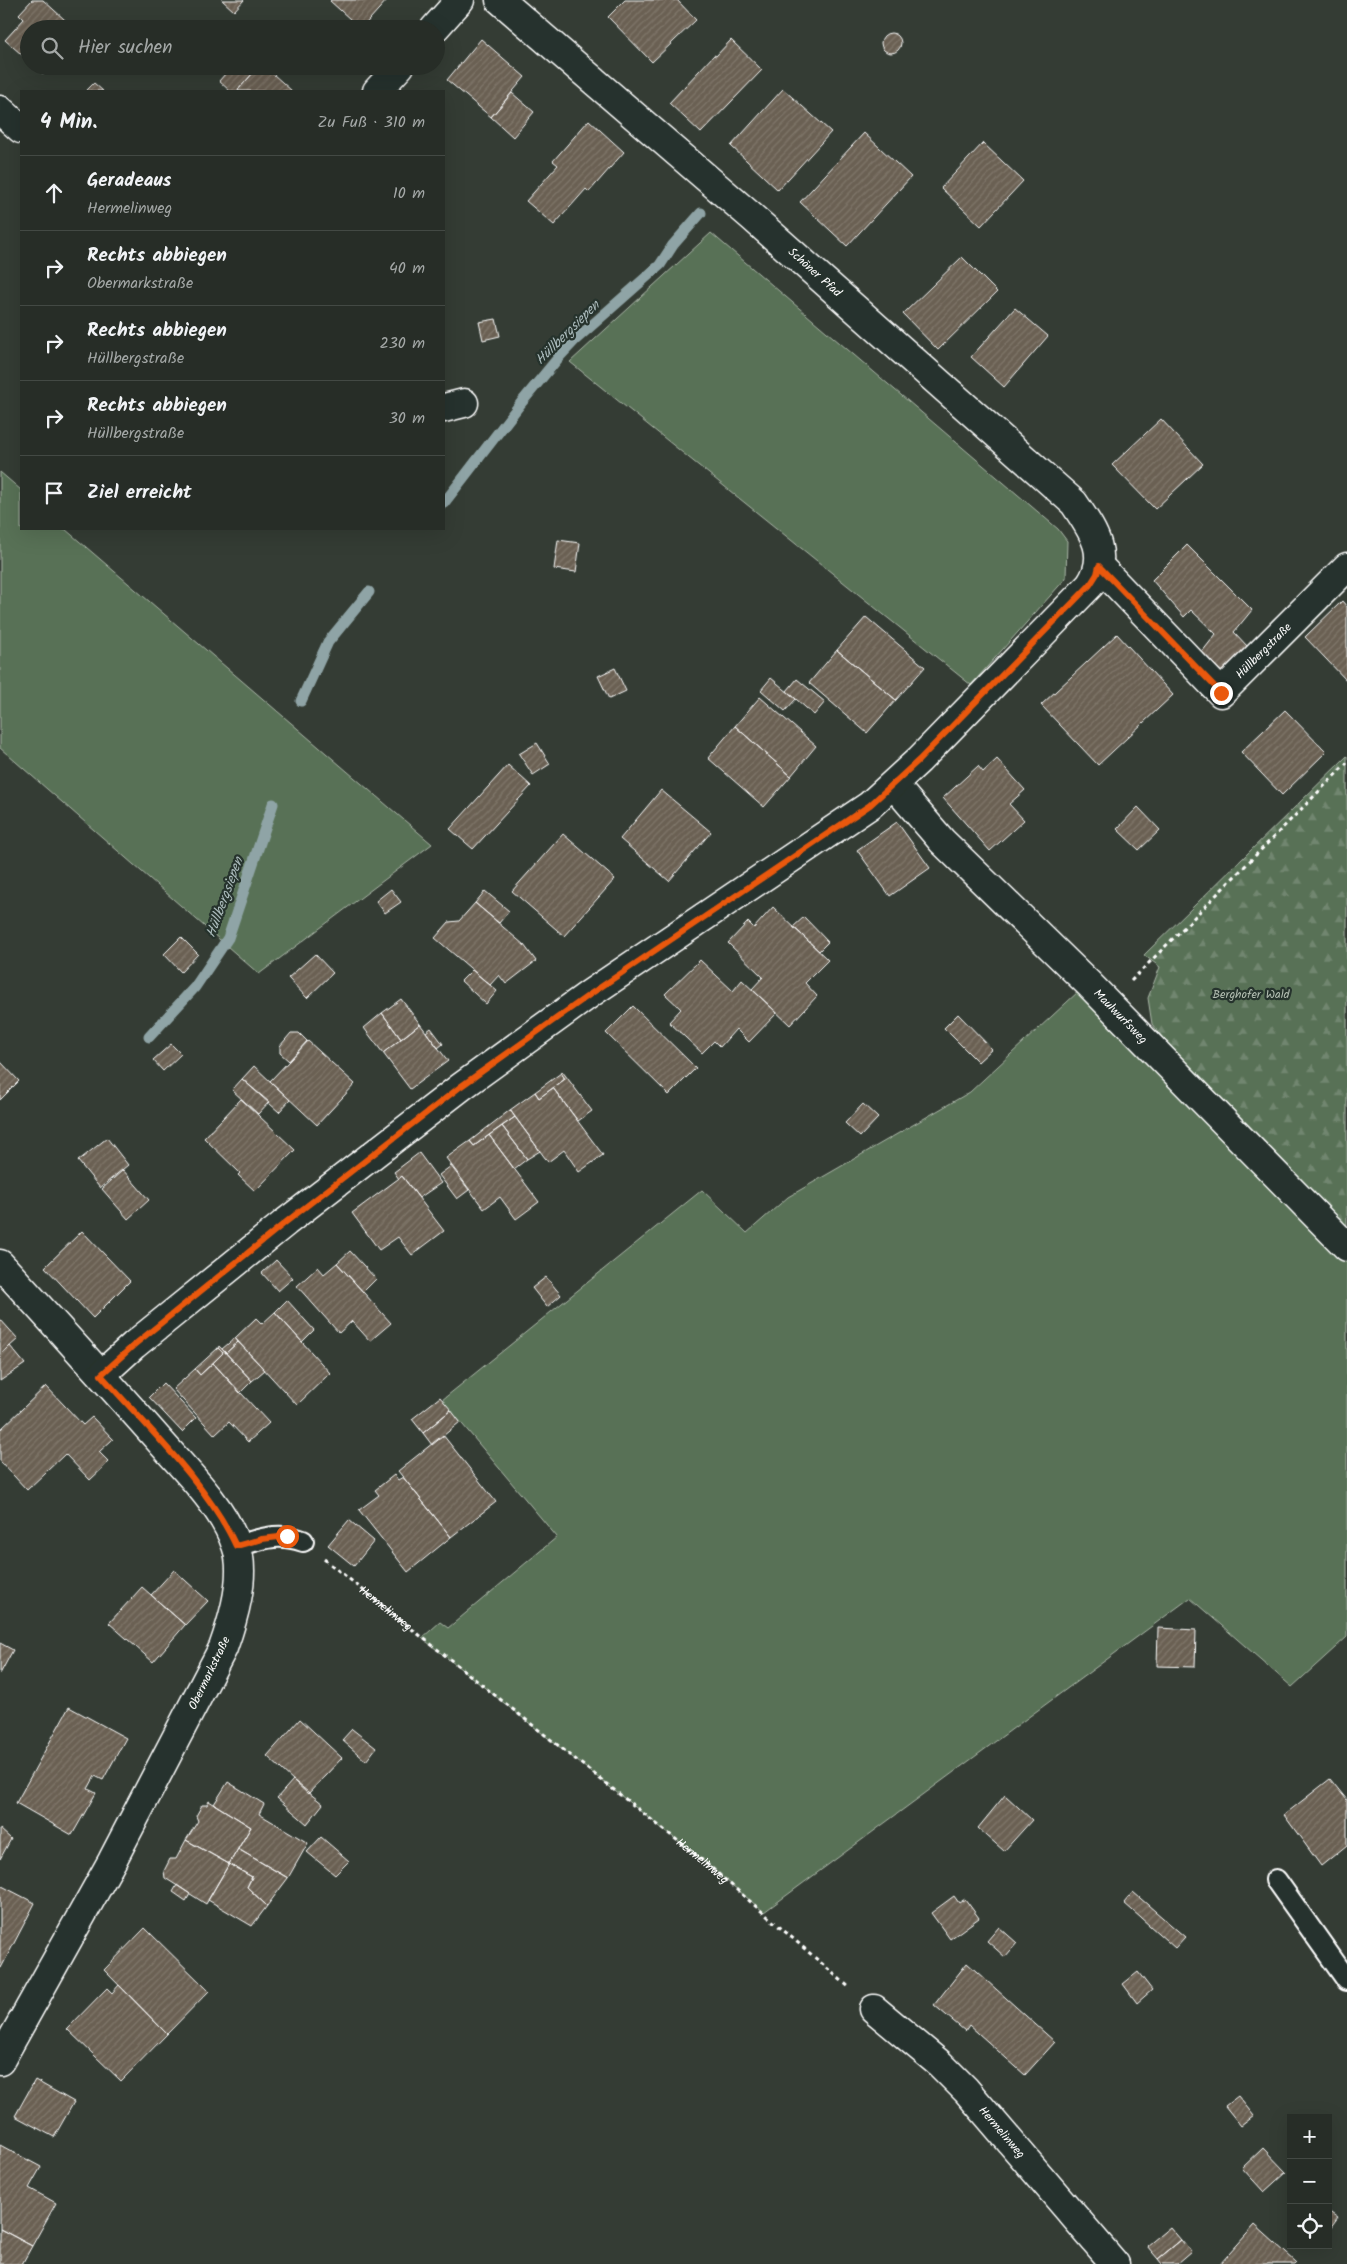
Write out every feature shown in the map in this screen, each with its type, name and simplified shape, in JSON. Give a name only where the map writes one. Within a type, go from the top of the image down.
[{"type":"street","points":[[442,20],[460,0]]},
{"type":"street","name":"Schöner Pfad","points":[[500,0],[752,217],[1074,503],[1092,530],[1099,550],[1099,566]]},
{"type":"street","points":[[378,90],[392,75]]},
{"type":"street","points":[[0,110],[20,128]]},
{"type":"street","points":[[101,1375],[134,1345],[278,1228],[460,1087],[616,977],[870,805],[894,785],[1090,585],[1097,574],[1099,566]]},
{"type":"street","name":"Hüllbergstraße","points":[[1099,566],[1221,693],[1347,567]]},
{"type":"street","name":"Maulwurfsweg","points":[[894,785],[942,842],[1108,1004],[1347,1247]]},
{"type":"street","name":"Obermarkstraße","points":[[0,1264],[193,1478],[227,1524],[236,1546],[240,1563],[235,1609],[223,1648],[112,1861],[0,2061]]},
{"type":"street","name":"Hermelinweg","points":[[874,2009],[940,2064],[966,2090],[1115,2264]]},
{"type":"lane","points":[[236,1546],[262,1539],[287,1536],[303,1542]]},
{"type":"lane","points":[[1276,1880],[1347,1980]]},
{"type":"path","points":[[1108,1004],[1347,763]]},
{"type":"path","name":"Hermelinweg","points":[[303,1542],[707,1864],[874,2009]]},
{"type":"green space","points":[[711,233],[1058,529],[1067,541],[1066,578],[971,685],[570,362]]},
{"type":"green space","points":[[0,472],[20,489],[20,530],[66,530],[432,844],[259,974],[0,748]]},
{"type":"green space","name":"Berghofer Wald","points":[[1347,756],[1347,1229],[1175,1054],[1152,1024],[1148,998],[1160,967],[1144,955]]},
{"type":"green space","points":[[1079,991],[1347,1259],[1347,1637],[1292,1687],[1190,1598],[764,1912],[707,1864],[422,1638],[440,1622],[448,1628],[557,1537],[442,1400],[702,1190],[747,1233],[788,1197],[970,1092]]},
{"type":"building","points":[[32,0],[43,0],[65,20],[23,20],[19,14]]},
{"type":"building","points":[[222,0],[244,0],[234,11]]},
{"type":"building","points":[[387,0],[369,20],[351,20],[330,1]]},
{"type":"building","points":[[625,0],[677,0],[696,20],[652,62],[608,17]]},
{"type":"building","points":[[20,23],[20,53],[5,40]]},
{"type":"building","points":[[891,33],[898,36],[901,43],[898,50],[891,53],[884,50],[881,43],[884,36]]},
{"type":"building","points":[[481,39],[525,77],[491,117],[447,80]]},
{"type":"building","points":[[731,40],[762,70],[701,133],[669,103],[714,55],[716,56]]},
{"type":"building","points":[[224,75],[251,75],[238,90],[229,90],[219,81]]},
{"type":"building","points":[[251,75],[274,75],[291,90],[238,90]]},
{"type":"building","points":[[94,83],[102,90],[87,90]]},
{"type":"building","points":[[783,89],[831,132],[778,190],[731,146]]},
{"type":"building","points":[[512,93],[534,112],[513,137],[491,117]]},
{"type":"building","points":[[589,120],[624,152],[589,192],[586,189],[554,225],[526,201],[558,165],[553,161]]},
{"type":"building","points":[[864,133],[911,177],[847,246],[800,202]]},
{"type":"building","points":[[983,143],[1023,181],[981,226],[941,188]]},
{"type":"building","points":[[962,257],[997,292],[938,350],[903,314]]},
{"type":"building","points":[[1015,308],[1048,336],[1004,387],[971,357]]},
{"type":"building","points":[[496,319],[500,336],[483,340],[479,322]]},
{"type":"building","points":[[1161,419],[1203,464],[1155,509],[1112,465]]},
{"type":"building","points":[[558,540],[580,543],[576,572],[554,569]]},
{"type":"building","points":[[1187,545],[1252,610],[1234,632],[1248,647],[1223,677],[1202,652],[1216,634],[1191,610],[1184,617],[1152,580]]},
{"type":"building","points":[[1342,601],[1347,607],[1347,681],[1305,637]]},
{"type":"building","points":[[866,617],[925,667],[896,700],[837,650]]},
{"type":"building","points":[[1117,634],[1173,695],[1098,765],[1041,705]]},
{"type":"building","points":[[837,650],[896,700],[867,733],[809,683]]},
{"type":"building","points":[[615,668],[626,691],[609,699],[598,676]]},
{"type":"building","points":[[771,678],[796,699],[785,711],[761,690]]},
{"type":"building","points":[[797,679],[825,702],[814,715],[787,691]]},
{"type":"building","points":[[760,697],[816,746],[791,776],[735,726]]},
{"type":"building","points":[[1285,710],[1326,752],[1282,795],[1241,752]]},
{"type":"building","points":[[735,726],[791,776],[764,807],[708,758]]},
{"type":"building","points":[[537,743],[550,764],[533,775],[519,754]]},
{"type":"building","points":[[997,759],[1025,790],[1009,804],[1024,820],[990,851],[943,798],[978,766],[983,772]]},
{"type":"building","points":[[508,765],[531,786],[473,849],[450,829]]},
{"type":"building","points":[[661,790],[711,832],[669,881],[620,839]]},
{"type":"building","points":[[1138,807],[1160,830],[1139,850],[1117,829]]},
{"type":"building","points":[[897,822],[930,868],[890,896],[857,850]]},
{"type":"building","points":[[563,834],[615,879],[564,936],[512,891]]},
{"type":"building","points":[[391,889],[401,902],[385,913],[376,901]]},
{"type":"building","points":[[485,891],[509,911],[499,923],[475,903]]},
{"type":"building","points":[[475,903],[524,945],[536,961],[506,984],[499,975],[490,985],[435,938],[449,922],[459,921]]},
{"type":"building","points":[[773,907],[828,960],[805,983],[817,996],[790,1025],[752,989],[763,977],[728,943],[748,922],[754,928]]},
{"type":"building","points":[[804,917],[828,942],[819,951],[793,927]]},
{"type":"building","points":[[181,937],[198,954],[181,972],[164,954]]},
{"type":"building","points":[[315,954],[333,973],[307,998],[288,978]]},
{"type":"building","points":[[700,960],[733,991],[742,980],[777,1013],[749,1042],[736,1029],[720,1047],[714,1041],[702,1053],[669,1022],[681,1009],[665,994]]},
{"type":"building","points":[[472,970],[497,991],[486,1004],[461,981]]},
{"type":"building","points":[[401,999],[420,1024],[401,1039],[382,1013]]},
{"type":"building","points":[[633,1006],[696,1068],[669,1095],[606,1033]]},
{"type":"building","points":[[382,1013],[401,1039],[383,1053],[364,1028]]},
{"type":"building","points":[[958,1014],[992,1049],[978,1062],[944,1028]]},
{"type":"building","points":[[420,1024],[448,1061],[410,1089],[383,1053]]},
{"type":"building","points":[[431,1028],[443,1044],[438,1048],[426,1032]]},
{"type":"building","points":[[291,1033],[299,1033],[307,1041],[289,1061],[280,1053],[280,1046]]},
{"type":"building","points":[[308,1041],[355,1084],[317,1125],[270,1081]]},
{"type":"building","points":[[171,1044],[181,1054],[163,1071],[153,1060]]},
{"type":"building","points":[[0,1061],[19,1081],[0,1100]]},
{"type":"building","points":[[254,1066],[290,1100],[279,1112],[242,1079]]},
{"type":"building","points":[[562,1071],[592,1111],[578,1121],[553,1088],[565,1079],[561,1073]]},
{"type":"building","points":[[561,1073],[565,1079],[539,1098],[535,1092]]},
{"type":"building","points":[[242,1079],[269,1102],[258,1114],[232,1090]]},
{"type":"building","points":[[553,1088],[603,1155],[579,1172],[564,1150],[548,1162],[510,1110],[535,1092],[539,1098]]},
{"type":"building","points":[[241,1099],[295,1150],[255,1191],[238,1175],[240,1173],[204,1138]]},
{"type":"building","points":[[863,1104],[878,1118],[860,1137],[845,1123]]},
{"type":"building","points":[[510,1110],[515,1117],[474,1146],[470,1141]]},
{"type":"building","points":[[515,1117],[540,1151],[527,1159],[502,1126]]},
{"type":"building","points":[[502,1126],[527,1159],[514,1169],[489,1135]]},
{"type":"building","points":[[489,1135],[539,1202],[516,1219],[500,1197],[484,1209],[446,1158],[470,1141],[474,1146]]},
{"type":"building","points":[[107,1138],[128,1165],[100,1188],[78,1161]]},
{"type":"building","points":[[419,1153],[441,1183],[419,1198],[402,1176],[399,1179],[394,1172]]},
{"type":"building","points":[[451,1166],[469,1190],[457,1199],[439,1175]]},
{"type":"building","points":[[123,1170],[149,1200],[128,1219],[102,1189]]},
{"type":"building","points":[[402,1176],[444,1231],[412,1255],[398,1237],[379,1250],[352,1213]]},
{"type":"building","points":[[82,1231],[130,1281],[93,1318],[45,1267]]},
{"type":"building","points":[[350,1251],[376,1279],[363,1292],[337,1263]]},
{"type":"building","points":[[276,1260],[293,1278],[278,1291],[262,1273]]},
{"type":"building","points":[[337,1263],[391,1323],[370,1341],[352,1321],[339,1333],[297,1286],[318,1267],[324,1274]]},
{"type":"building","points":[[546,1277],[561,1295],[547,1307],[532,1288]]},
{"type":"building","points":[[287,1300],[314,1330],[302,1342],[275,1312]]},
{"type":"building","points":[[275,1312],[330,1373],[297,1405],[235,1338],[256,1318],[262,1324]]},
{"type":"building","points":[[0,1319],[18,1339],[0,1355]]},
{"type":"building","points":[[235,1338],[238,1342],[226,1353],[222,1349]]},
{"type":"building","points":[[238,1342],[265,1370],[252,1381],[226,1353]]},
{"type":"building","points":[[10,1346],[25,1364],[0,1381],[0,1355]]},
{"type":"building","points":[[219,1346],[252,1381],[240,1393],[213,1363],[223,1353],[218,1348]]},
{"type":"building","points":[[218,1348],[223,1353],[200,1375],[195,1369]]},
{"type":"building","points":[[213,1363],[269,1423],[248,1442],[229,1422],[215,1435],[173,1389],[195,1369],[200,1375]]},
{"type":"building","points":[[163,1383],[196,1418],[182,1432],[149,1397]]},
{"type":"building","points":[[46,1386],[83,1425],[92,1417],[113,1439],[99,1452],[109,1462],[90,1480],[65,1454],[27,1490],[0,1461],[0,1430]]},
{"type":"building","points":[[440,1397],[451,1410],[423,1433],[412,1419]]},
{"type":"building","points":[[451,1410],[460,1422],[432,1445],[423,1433]]},
{"type":"building","points":[[443,1435],[496,1502],[451,1537],[398,1471]]},
{"type":"building","points":[[394,1475],[398,1480],[403,1477],[451,1537],[408,1572],[359,1510],[379,1495],[375,1490]]},
{"type":"building","points":[[349,1520],[374,1541],[354,1566],[328,1545]]},
{"type":"building","points":[[174,1570],[208,1601],[185,1625],[151,1595]]},
{"type":"building","points":[[142,1587],[185,1625],[153,1662],[109,1623]]},
{"type":"building","points":[[1158,1628],[1196,1630],[1195,1667],[1157,1666]]},
{"type":"building","points":[[0,1643],[13,1650],[0,1674]]},
{"type":"building","points":[[69,1707],[126,1738],[103,1780],[95,1776],[88,1789],[96,1793],[72,1835],[16,1803]]},
{"type":"building","points":[[300,1719],[342,1758],[308,1794],[267,1756]]},
{"type":"building","points":[[352,1729],[376,1748],[366,1761],[342,1740]]},
{"type":"building","points":[[1330,1779],[1347,1800],[1347,1845],[1321,1866],[1284,1815]]},
{"type":"building","points":[[293,1780],[323,1804],[307,1824],[277,1798]]},
{"type":"building","points":[[228,1782],[264,1804],[259,1814],[308,1843],[288,1878],[238,1849],[251,1827],[214,1804]]},
{"type":"building","points":[[1005,1795],[1032,1820],[1004,1851],[978,1828]]},
{"type":"building","points":[[209,1801],[251,1827],[229,1864],[186,1840],[198,1821],[196,1816],[202,1805],[207,1805]]},
{"type":"building","points":[[0,1829],[11,1839],[0,1859]]},
{"type":"building","points":[[321,1837],[349,1861],[335,1875],[307,1852]]},
{"type":"building","points":[[186,1840],[229,1864],[206,1904],[165,1878],[164,1871],[170,1859],[176,1859]]},
{"type":"building","points":[[238,1849],[288,1878],[267,1906],[247,1887],[252,1877],[229,1864]]},
{"type":"building","points":[[229,1864],[252,1877],[247,1887],[267,1906],[252,1926],[208,1900]]},
{"type":"building","points":[[0,1885],[35,1903],[1,1968],[0,1968]]},
{"type":"building","points":[[177,1885],[190,1894],[186,1901],[173,1892]]},
{"type":"building","points":[[1133,1892],[1185,1937],[1175,1948],[1124,1903]]},
{"type":"building","points":[[954,1896],[959,1903],[965,1899],[979,1918],[950,1939],[931,1913]]},
{"type":"building","points":[[999,1927],[1017,1943],[1005,1957],[987,1941]]},
{"type":"building","points":[[145,1928],[209,1991],[167,2034],[104,1970]]},
{"type":"building","points":[[967,1963],[1055,2042],[1025,2075],[969,2025],[965,2031],[934,2005]]},
{"type":"building","points":[[1138,1972],[1152,1990],[1137,2003],[1123,1984]]},
{"type":"building","points":[[119,1985],[167,2034],[121,2081],[67,2029],[107,1988],[112,1993]]},
{"type":"building","points":[[35,2080],[74,2102],[54,2137],[15,2116]]},
{"type":"building","points":[[1238,2096],[1254,2116],[1241,2126],[1225,2106]]},
{"type":"building","points":[[0,2145],[41,2167],[29,2188],[56,2203],[32,2246],[0,2229]]},
{"type":"building","points":[[1263,2148],[1286,2172],[1264,2192],[1242,2168]]},
{"type":"building","points":[[1332,2214],[1338,2218],[1332,2226]]},
{"type":"building","points":[[1255,2225],[1296,2262],[1294,2264],[1220,2264]]},
{"type":"building","points":[[1170,2227],[1181,2240],[1158,2259],[1147,2246]]},
{"type":"building","points":[[0,2229],[32,2246],[22,2264],[0,2264]]},
{"type":"building","points":[[1181,2240],[1191,2252],[1177,2264],[1162,2264],[1158,2259]]},
{"type":"waterway","name":"Hüllbergsiepen","points":[[445,502],[559,357],[574,341],[660,265],[673,245],[701,213]]},
{"type":"waterway","name":"Hüllbergsiepen","points":[[301,701],[328,642],[369,592]]},
{"type":"waterway","name":"Hüllbergsiepen","points":[[149,1037],[195,987],[228,938],[273,804]]},
{"type":"route","points":[[287,1536],[262,1539],[236,1546],[227,1524],[193,1478],[101,1375],[171,1314],[460,1087],[592,993],[870,805],[894,785],[1090,585],[1097,574],[1099,566],[1221,693]]}]
